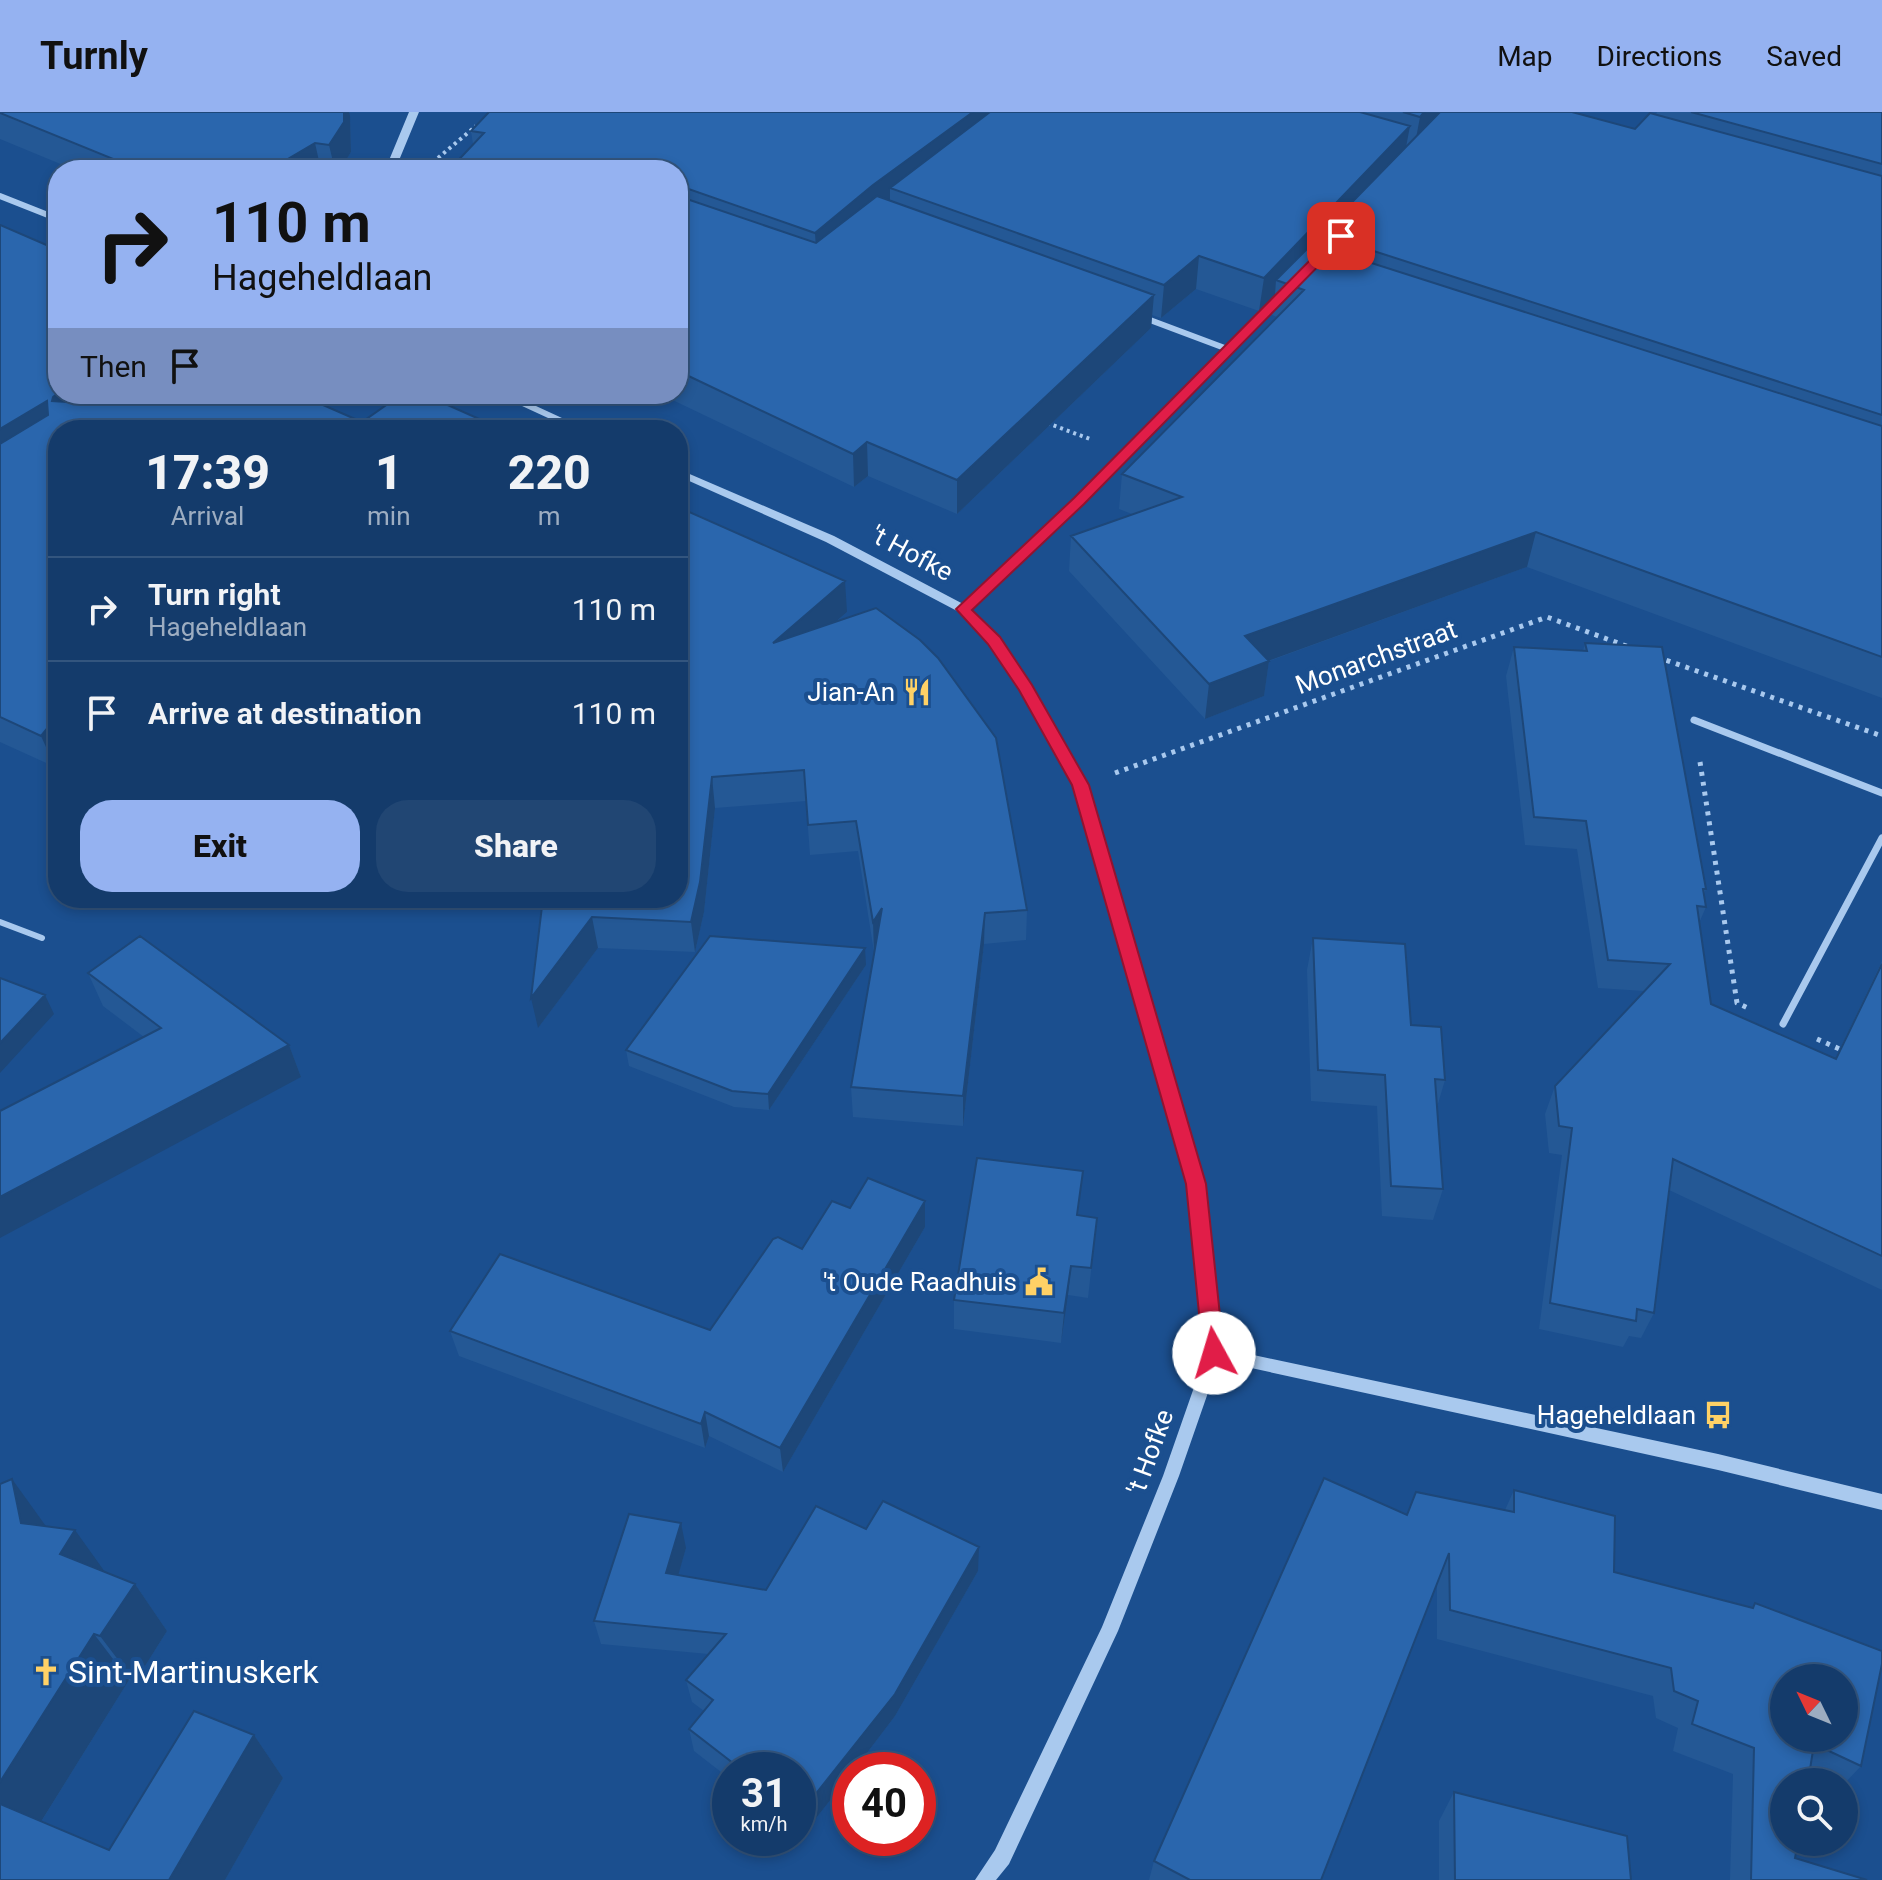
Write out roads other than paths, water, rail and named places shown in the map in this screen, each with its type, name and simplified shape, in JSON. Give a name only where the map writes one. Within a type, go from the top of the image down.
[{"type":"street","points":[[394,160],[414,112]]},
{"type":"street","points":[[0,196],[48,215]]},
{"type":"street","points":[[963,609],[1127,453],[1285,294]]},
{"type":"street","points":[[1127,312],[1230,350]]},
{"type":"street","points":[[524,404],[560,420]]},
{"type":"street","name":"'t Hofke","points":[[688,476],[830,539],[963,609],[994,641],[1026,689],[1080,785],[1196,1184],[1214,1353],[1171,1476],[1109,1631],[1002,1857],[984,1880]]},
{"type":"street","points":[[1694,720],[1882,793]]},
{"type":"street","points":[[1783,1024],[1882,838]]},
{"type":"street","points":[[1214,1353],[1718,1462],[1882,1502]]},
{"type":"lane","points":[[0,922],[42,938]]},
{"type":"place","name":"Jian-An","points":[[917,692]]},
{"type":"place","name":"'t Oude Raadhuis","points":[[1039,1282]]},
{"type":"place","name":"Hageheldlaan","points":[[1718,1415]]},
{"type":"place","name":"Sint-Martinuskerk","points":[[46,1672]]}]
